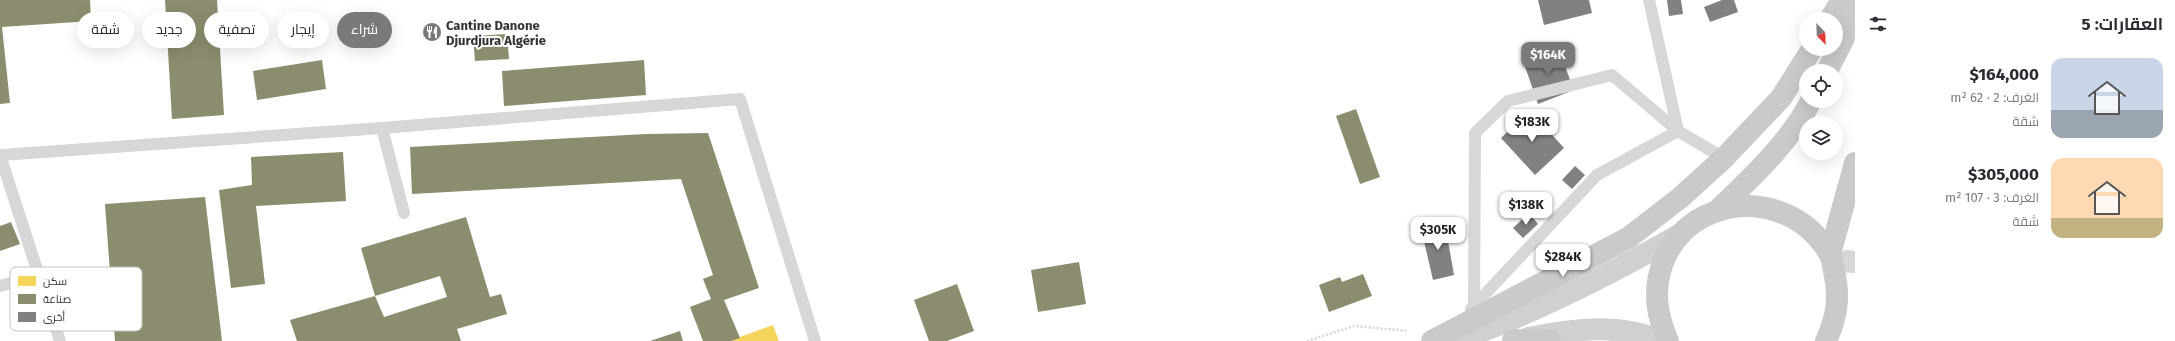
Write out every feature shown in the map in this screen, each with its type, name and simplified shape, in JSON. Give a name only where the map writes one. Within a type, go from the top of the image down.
[{"type":"main road","points":[[1834,12],[1842,0]]},
{"type":"main road","points":[[1831,64],[1843,40],[1855,3]]},
{"type":"main road","points":[[1443,339],[1628,238],[1680,198],[1724,158],[1781,98],[1808,56]]},
{"type":"main road","points":[[1718,210],[1778,149],[1806,108]]},
{"type":"main road","points":[[1831,260],[1855,163]]},
{"type":"main road","points":[[1443,339],[1497,326],[1560,299],[1679,235],[1697,220],[1718,210],[1742,205],[1765,207],[1788,214],[1807,228],[1831,260],[1837,285],[1838,305],[1834,324],[1826,341]]},
{"type":"main road","points":[[1668,341],[1660,324],[1656,301],[1658,277],[1666,255],[1679,235]]},
{"type":"main road","points":[[1511,341],[1583,330],[1609,329],[1634,331],[1661,341]]},
{"type":"main road","points":[[1511,341],[1550,341]]},
{"type":"street","points":[[1831,260],[1855,262]]},
{"type":"lane","points":[[1649,0],[1678,131]]},
{"type":"lane","points":[[1474,307],[1475,133],[1508,101],[1612,75],[1678,131],[1724,158]]},
{"type":"lane","points":[[38,267],[0,154],[382,128],[740,100],[816,341]]},
{"type":"lane","points":[[382,128],[404,213]]},
{"type":"lane","points":[[1443,339],[1598,174],[1678,131]]},
{"type":"lane","points":[[0,286],[10,283]]},
{"type":"lane","points":[[57,331],[60,341]]},
{"type":"path","points":[[1307,341],[1354,326],[1443,339]]},
{"type":"building: سكن","points":[[773,325],[779,341],[729,341]]},
{"type":"building: صناعة","points":[[0,0],[90,0],[91,12],[77,12],[77,22],[2,27],[10,103],[0,104]]},
{"type":"building: صناعة","points":[[165,0],[217,0],[218,12],[204,12],[204,48],[220,48],[224,115],[172,119],[168,48],[196,48],[196,12],[166,12]]},
{"type":"building: صناعة","points":[[507,34],[509,59],[475,61],[473,36]]},
{"type":"building: صناعة","points":[[322,60],[326,89],[257,100],[253,71]]},
{"type":"building: صناعة","points":[[644,60],[646,95],[504,106],[502,71]]},
{"type":"building: صناعة","points":[[1356,109],[1380,177],[1360,184],[1336,116]]},
{"type":"building: صناعة","points":[[708,133],[759,288],[724,300],[740,338],[731,341],[703,341],[690,307],[711,299],[703,279],[713,275],[681,179],[412,194],[410,147],[646,134]]},
{"type":"building: صناعة","points":[[343,152],[346,201],[256,206],[265,284],[231,288],[219,190],[252,185],[251,157]]},
{"type":"building: صناعة","points":[[205,197],[222,341],[115,341],[114,331],[142,331],[142,267],[110,267],[105,204]]},
{"type":"building: صناعة","points":[[466,217],[490,297],[501,294],[507,314],[457,329],[461,341],[297,341],[290,320],[375,296],[361,248]],"holes":[[[440,276],[447,297],[384,317],[375,296]]]},
{"type":"building: صناعة","points":[[11,222],[20,244],[0,251],[0,226]]},
{"type":"building: صناعة","points":[[1079,262],[1086,304],[1038,312],[1031,270]]},
{"type":"building: صناعة","points":[[1363,274],[1372,296],[1329,312],[1319,285],[1340,277],[1342,282]]},
{"type":"building: صناعة","points":[[957,284],[974,331],[947,341],[929,341],[914,300]]},
{"type":"building: صناعة","points":[[680,331],[683,341],[650,341]]},
{"type":"building: أخرى","points":[[1538,0],[1589,0],[1592,13],[1544,25]]},
{"type":"building: أخرى","points":[[1667,0],[1681,0],[1683,14],[1669,16]]},
{"type":"building: أخرى","points":[[1722,0],[1734,0],[1738,12],[1710,22],[1704,7]]},
{"type":"building: أخرى","points":[[1558,48],[1574,90],[1538,104],[1523,61]]},
{"type":"building: أخرى","points":[[1530,110],[1564,148],[1535,175],[1501,138]]},
{"type":"building: أخرى","points":[[1575,166],[1585,175],[1572,189],[1562,180]]},
{"type":"building: أخرى","points":[[1529,213],[1538,224],[1523,238],[1513,228]]},
{"type":"building: أخرى","points":[[1445,224],[1454,275],[1433,280],[1421,228]]},
{"type":"place","name":"Cantine Danone Djurdjura Algérie","points":[[432,32]]}]
